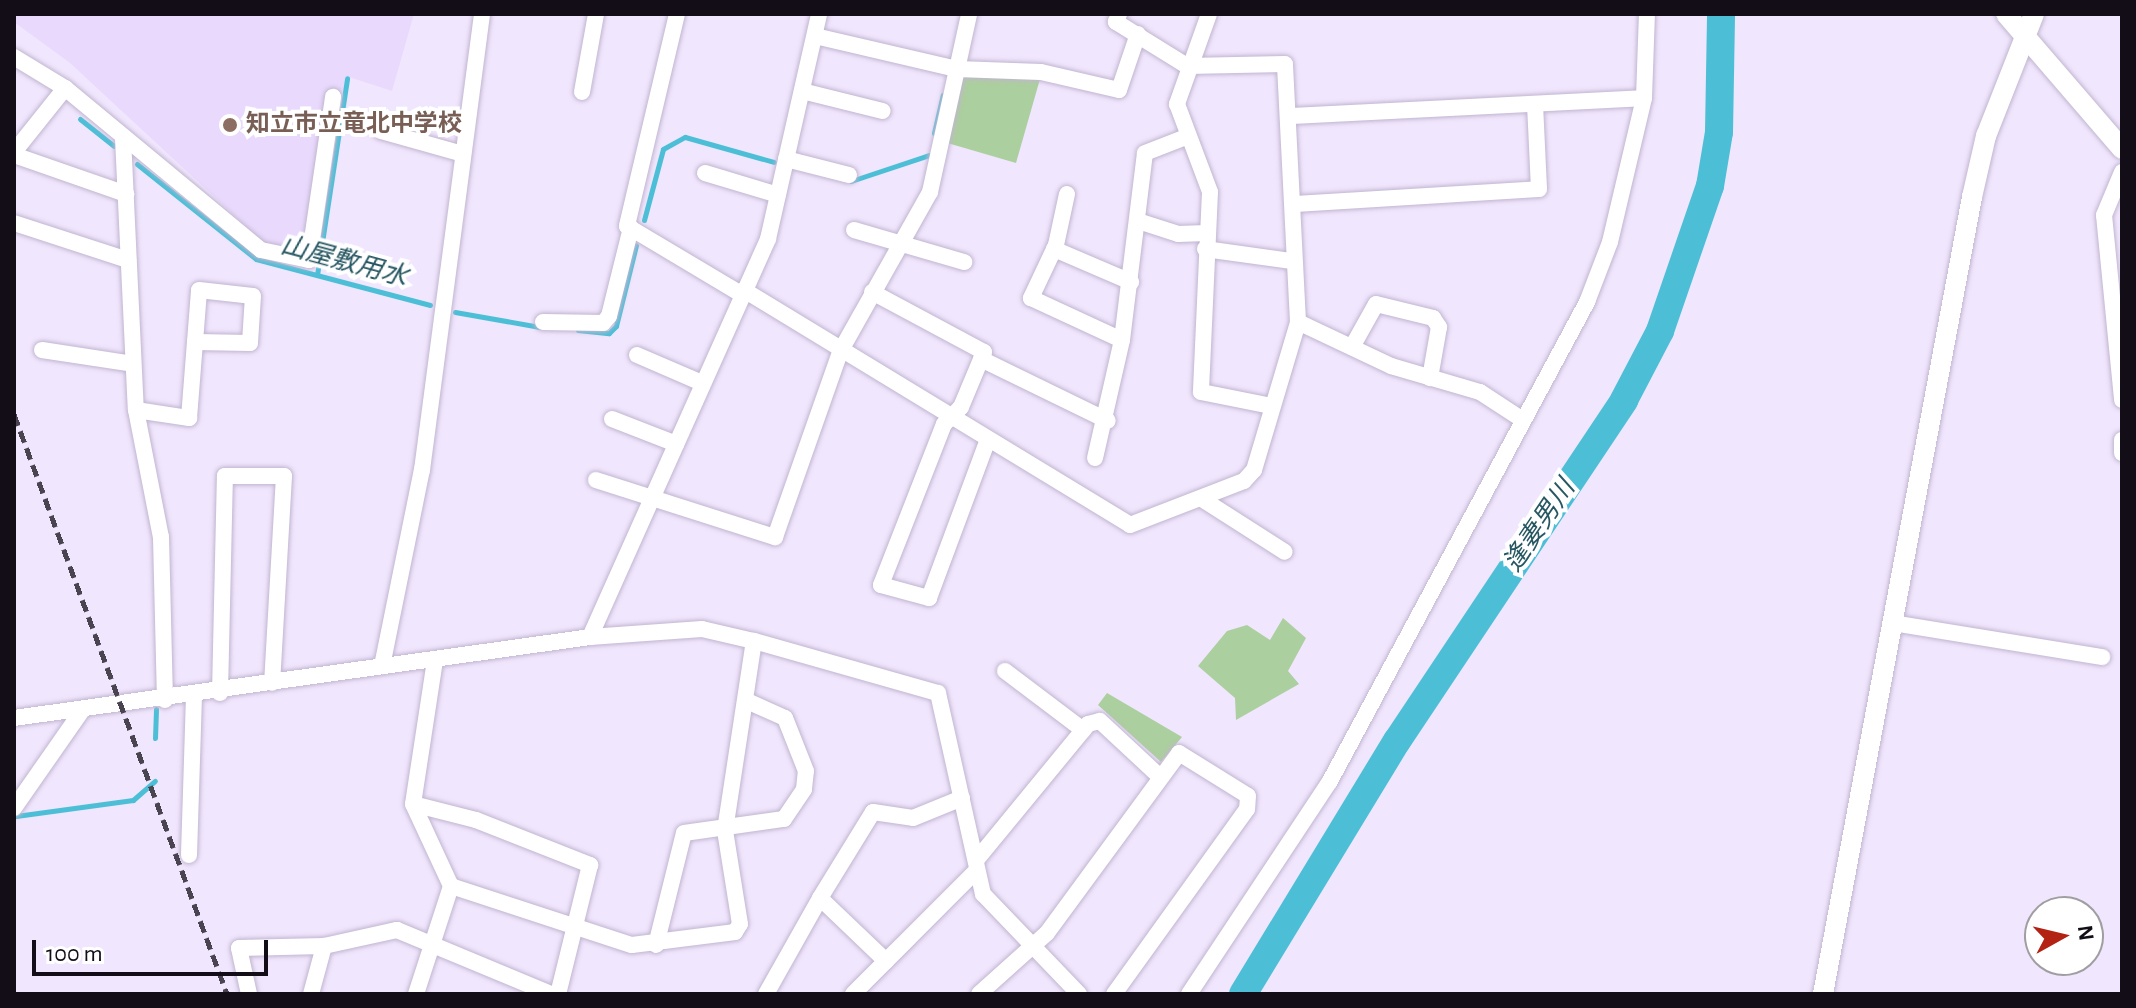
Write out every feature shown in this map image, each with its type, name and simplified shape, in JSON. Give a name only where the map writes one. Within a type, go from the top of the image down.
[{"type":"street","points":[[382,666],[422,470],[482,14]]},
{"type":"street","points":[[582,92],[596,14]]},
{"type":"street","points":[[543,322],[592,324],[609,316],[677,14]]},
{"type":"street","points":[[590,637],[768,239],[819,14]]},
{"type":"street","points":[[596,480],[775,537],[841,350],[930,192],[969,14]]},
{"type":"street","points":[[631,228],[954,416],[987,442],[1130,525],[1202,499],[1254,470],[1298,322],[1292,261],[1295,204],[1285,64],[1187,66],[1116,22],[1119,14]]},
{"type":"street","points":[[1209,14],[1187,66],[1177,104],[1186,137],[1210,192],[1201,392],[1272,406]]},
{"type":"street","points":[[1189,994],[1323,793],[1587,302],[1610,242],[1644,98],[1647,14]]},
{"type":"street","points":[[2006,14],[2122,149]]},
{"type":"street","points":[[1823,994],[1975,181],[2034,14]]},
{"type":"street","points":[[815,36],[957,69],[1041,72],[1119,90],[1138,34]]},
{"type":"street","points":[[14,57],[65,88],[261,250],[309,260],[333,97]]},
{"type":"street","points":[[65,88],[14,154],[126,194]]},
{"type":"street","points":[[802,91],[883,111]]},
{"type":"street","points":[[1290,116],[1644,98]]},
{"type":"street","points":[[1295,204],[1539,189],[1535,105]]},
{"type":"street","points":[[381,131],[463,154]]},
{"type":"street","points":[[1095,458],[1108,421],[1122,340],[1145,153],[1186,137]]},
{"type":"street","points":[[123,138],[136,410],[161,537],[165,700]]},
{"type":"street","points":[[786,159],[849,175]]},
{"type":"street","points":[[2122,172],[2104,215],[2122,400]]},
{"type":"street","points":[[705,173],[778,195]]},
{"type":"street","points":[[1067,194],[1054,249],[1031,298],[1122,340]]},
{"type":"street","points":[[1138,221],[1178,234],[1292,261]]},
{"type":"street","points":[[14,223],[128,260]]},
{"type":"street","points":[[854,230],[903,239],[964,262]]},
{"type":"street","points":[[1054,249],[1131,282]]},
{"type":"street","points":[[136,410],[189,418],[199,290],[253,296],[250,343],[195,342]]},
{"type":"street","points":[[872,292],[984,352],[954,416],[944,424],[881,585],[929,598],[987,442]]},
{"type":"street","points":[[1352,347],[1376,304],[1433,318],[1439,327],[1430,378]]},
{"type":"street","points":[[1298,322],[1430,378],[1480,392],[1523,420]]},
{"type":"street","points":[[42,350],[133,364]]},
{"type":"street","points":[[637,355],[702,383]]},
{"type":"street","points":[[981,359],[1108,421]]},
{"type":"street","points":[[612,419],[676,444]]},
{"type":"street","points":[[2122,440],[2122,453]]},
{"type":"street","points":[[220,693],[225,476],[284,476],[272,683]]},
{"type":"street","points":[[1202,499],[1285,552]]},
{"type":"street","points":[[1892,623],[2102,657]]},
{"type":"street","points":[[14,718],[220,693],[382,666],[590,637],[702,629],[754,641],[938,693],[983,894],[1032,939],[1079,994]]},
{"type":"street","points":[[451,886],[574,929],[656,945],[735,932],[740,924],[725,830],[754,641]]},
{"type":"street","points":[[416,994],[451,886],[413,804],[435,660]]},
{"type":"street","points":[[1005,671],[1083,730]]},
{"type":"street","points":[[189,855],[194,696]]},
{"type":"street","points":[[656,945],[684,833],[725,830],[784,819],[804,789],[806,771],[785,718],[747,701]]},
{"type":"street","points":[[14,808],[81,712]]},
{"type":"street","points":[[853,994],[977,865],[1083,730],[1100,721],[1159,776]]},
{"type":"street","points":[[979,994],[1032,939],[1047,933],[1159,776],[1179,753],[1248,796],[1247,809],[1114,994]]},
{"type":"street","points":[[766,994],[873,812],[913,818],[962,798]]},
{"type":"street","points":[[413,804],[583,857],[590,865],[558,994]]},
{"type":"street","points":[[820,898],[886,961]]},
{"type":"street","points":[[249,994],[239,948],[324,946],[397,930],[551,994]]},
{"type":"street","points":[[311,994],[324,946]]},
{"type":"shaded area","name":"知立市立竜北中学校","points":[[14,14],[414,14],[392,91],[346,76],[343,95],[328,98],[304,248],[264,243],[70,63],[14,22]]},
{"type":"green space","points":[[963,75],[1040,79],[1016,163],[944,142]]},
{"type":"green space","points":[[1283,618],[1306,638],[1288,671],[1299,684],[1236,720],[1235,698],[1198,666],[1227,631],[1247,625],[1270,640]]},
{"type":"green space","points":[[1107,693],[1182,737],[1161,762],[1098,705]]},
{"type":"waterway","name":"逢妻男川","points":[[1243,994],[1397,741],[1624,400],[1660,331],[1710,186],[1719,132],[1721,14]]},
{"type":"waterway","points":[[317,275],[347,78]]},
{"type":"waterway","name":"山屋敷用水","points":[[934,133],[943,95]]},
{"type":"waterway","name":"山屋敷用水","points":[[80,119],[114,146]]},
{"type":"waterway","name":"山屋敷用水","points":[[644,220],[663,149],[685,137],[774,162]]},
{"type":"waterway","name":"山屋敷用水","points":[[851,181],[929,155]]},
{"type":"waterway","name":"山屋敷用水","points":[[137,164],[256,259],[430,305]]},
{"type":"waterway","name":"山屋敷用水","points":[[578,330],[609,333],[616,326],[636,245]]},
{"type":"waterway","name":"山屋敷用水","points":[[455,312],[540,327]]},
{"type":"waterway","points":[[155,738],[156,709]]},
{"type":"waterway","points":[[16,816],[133,800],[155,781]]},
{"type":"railway","points":[[14,414],[227,994]]},
{"type":"place","name":"知立市立竜北中学校","points":[[230,125]]}]
